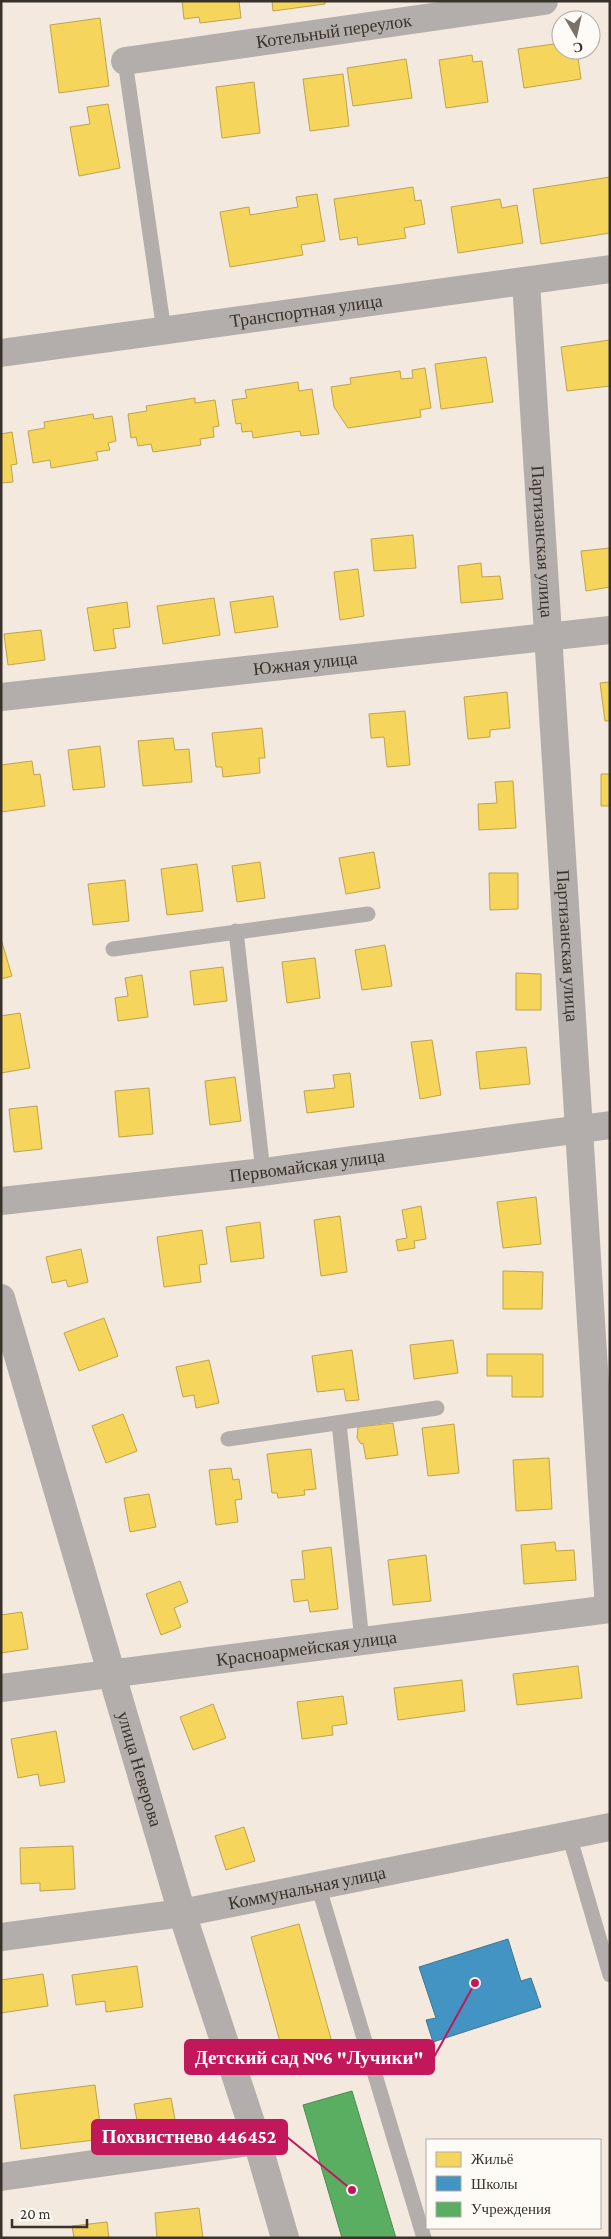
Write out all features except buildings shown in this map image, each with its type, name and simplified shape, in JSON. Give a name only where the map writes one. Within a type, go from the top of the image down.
[{"type":"street","name":"Котельный переулок","points":[[125,61],[544,1]]},
{"type":"street","name":"Транспортная улица","points":[[1,354],[610,269]]},
{"type":"street","name":"Партизанская улица","points":[[526,282],[546,637],[610,1609]]},
{"type":"street","name":"Южная улица","points":[[1,697],[610,630]]},
{"type":"street","name":"Первомайская улица","points":[[1,1201],[263,1172],[610,1125]]},
{"type":"street","name":"улица Неверова","points":[[1,1298],[182,1913],[257,2142],[285,2238]]},
{"type":"street","name":"Красноармейская улица","points":[[1,1688],[610,1609]]},
{"type":"street","name":"Коммунальная улица","points":[[1,1937],[182,1913],[610,1827]]},
{"type":"street","points":[[1,2177],[257,2142]]},
{"type":"lane","points":[[125,61],[164,331]]},
{"type":"lane","points":[[113,949],[368,914]]},
{"type":"lane","points":[[236,931],[263,1172]]},
{"type":"lane","points":[[228,1439],[437,1408]]},
{"type":"lane","points":[[338,1422],[362,1641]]},
{"type":"lane","points":[[569,1835],[610,1975]]},
{"type":"lane","points":[[318,1885],[424,2238]]},
{"type":"place","name":"Детский сад №6 \"Лучики\"","points":[[475,1983]]},
{"type":"place","name":"Похвистнево 446452","points":[[352,2190]]}]
